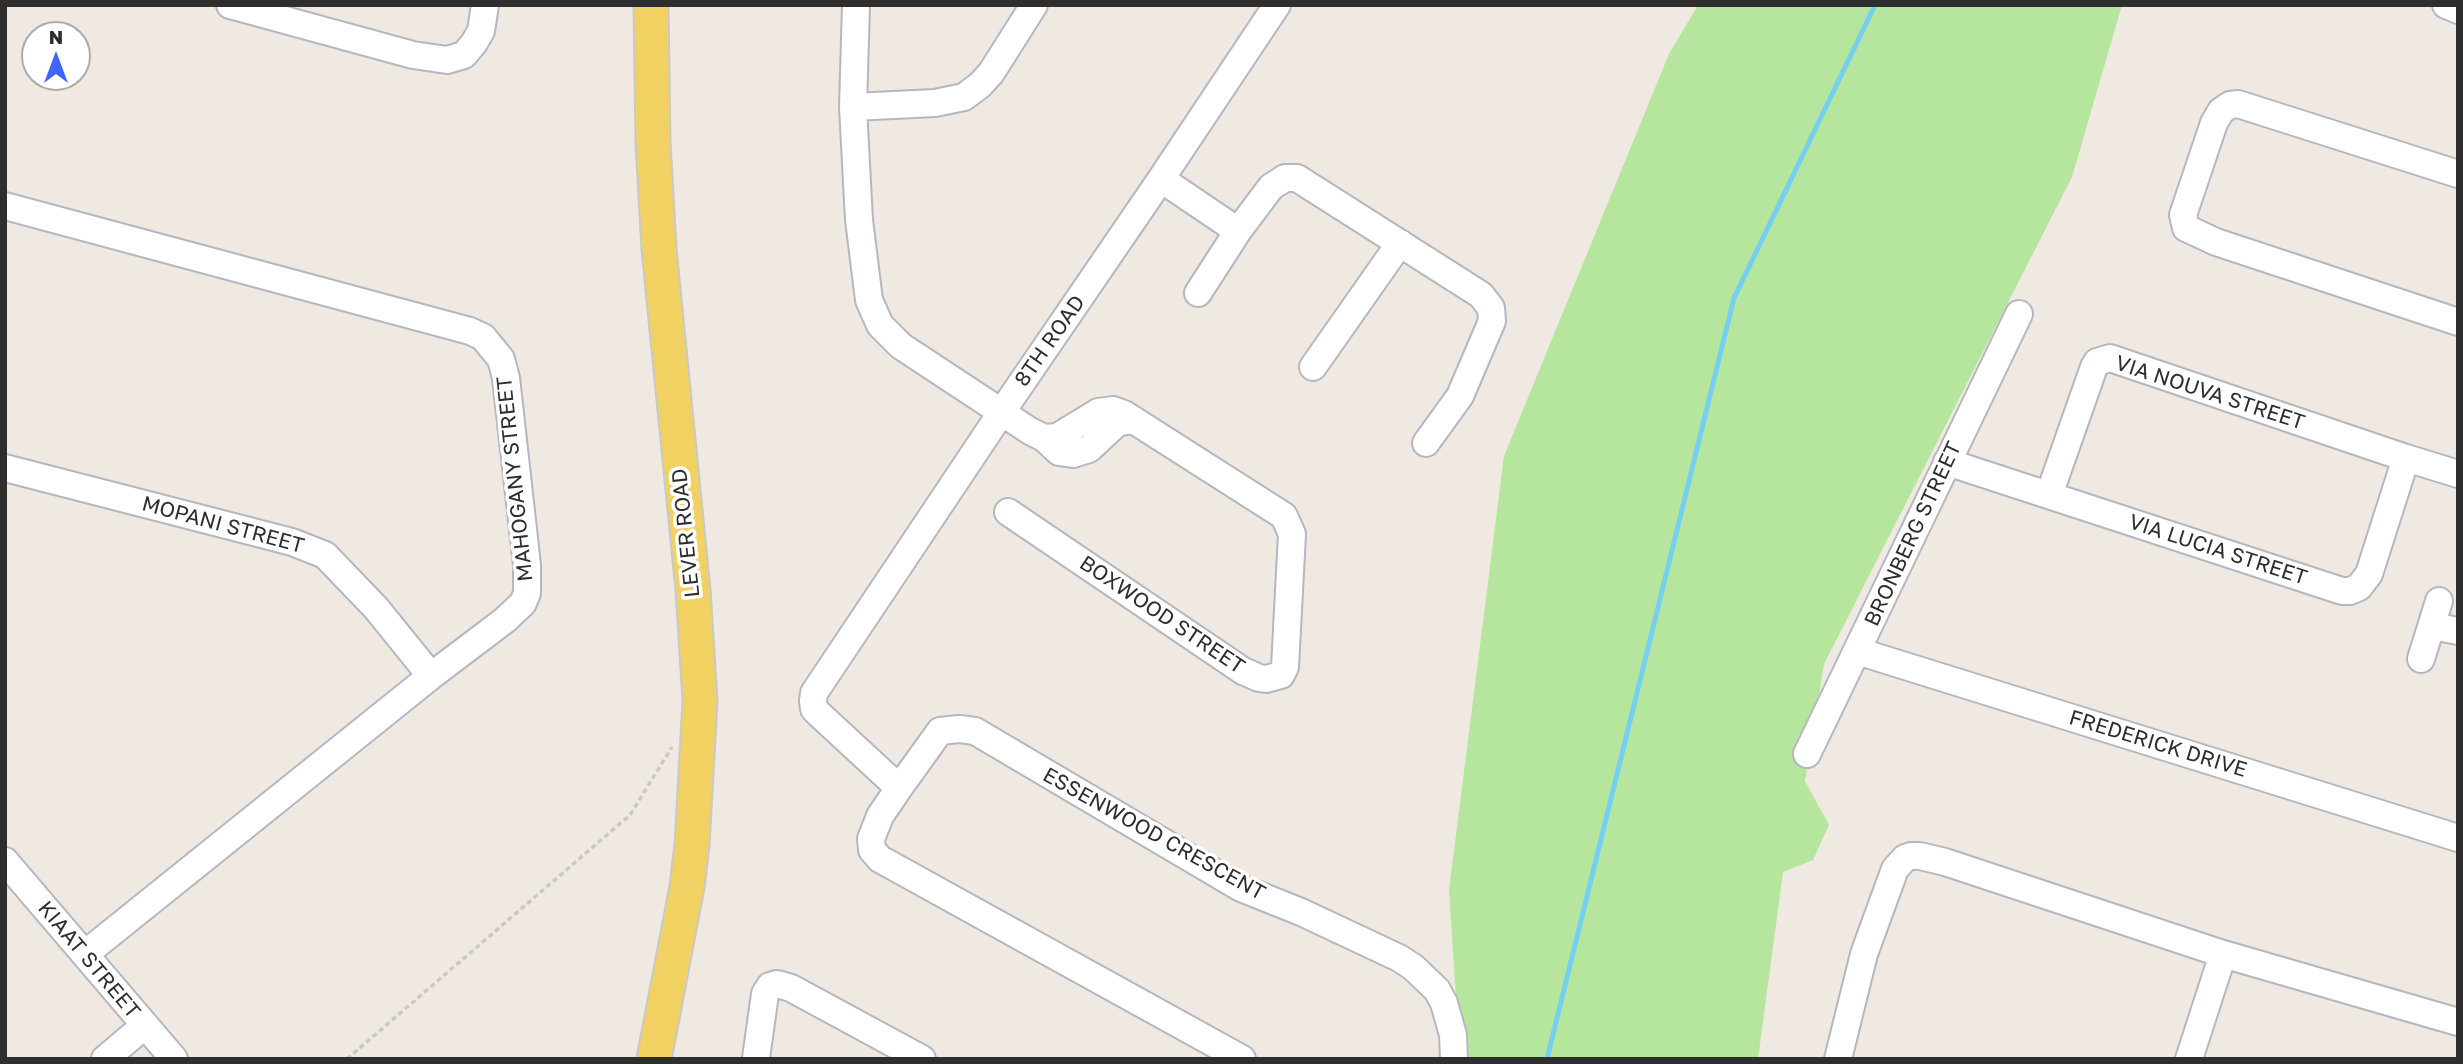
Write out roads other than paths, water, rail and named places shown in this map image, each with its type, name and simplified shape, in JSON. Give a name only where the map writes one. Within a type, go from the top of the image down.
[{"type":"main road","name":"LEVER ROAD","points":[[651,5],[653,142],[659,249],[693,590],[700,701],[692,845],[658,1057]]},
{"type":"main road","name":"LEVER ROAD","points":[[658,1057],[698,886],[706,775],[708,689],[700,552],[663,178],[665,5]]},
{"type":"street","points":[[230,5],[413,55],[447,60],[464,55],[474,43],[481,32],[485,5]]},
{"type":"street","name":"BOXWOOD STREET","points":[[856,5],[853,107],[859,220],[869,300],[874,316],[901,346],[1001,413],[1044,438],[1059,452],[1082,452],[1089,449],[1118,422],[1134,420],[1279,512],[1289,524],[1292,534],[1287,653],[1281,675],[1266,679],[1243,671],[1008,512]]},
{"type":"street","points":[[853,107],[935,103],[964,97],[991,73],[1034,5]]},
{"type":"street","name":"8TH ROAD","points":[[899,788],[814,709],[814,693],[1277,5]]},
{"type":"street","points":[[2446,5],[2458,10]]},
{"type":"street","points":[[2458,174],[2238,104],[2230,105],[2221,111],[2214,123],[2183,215],[2186,228],[2216,242],[2458,322]]},
{"type":"street","points":[[1198,293],[1238,231],[1277,182],[1285,178],[1297,178],[1481,295],[1493,314],[1485,341],[1460,396],[1426,443]]},
{"type":"street","points":[[1161,179],[1238,231]]},
{"type":"street","name":"MAHOGANY STREET","points":[[5,206],[470,331],[489,343],[501,359],[506,378],[529,584],[523,603],[505,620],[431,676],[85,954]]},
{"type":"street","points":[[1313,368],[1400,243]]},
{"type":"street","name":"BRONBERG STREET","points":[[1807,754],[2019,314]]},
{"type":"street","name":"VIA NOUVA STREET","points":[[2049,495],[2094,368],[2097,362],[2110,358],[2458,474]]},
{"type":"street","name":"VIA LUCIA STREET","points":[[1947,462],[2342,591],[2350,591],[2359,587],[2369,574],[2406,458]]},
{"type":"street","name":"MOPANI STREET","points":[[5,468],[292,542],[325,555],[376,608],[431,676]]},
{"type":"street","points":[[2421,659],[2435,613],[2458,631]]},
{"type":"street","name":"FREDERICK DRIVE","points":[[1857,651],[2458,838]]},
{"type":"street","name":"ESSENWOOD CRESCENT","points":[[1242,1059],[884,863],[872,850],[871,839],[880,816],[940,731],[959,729],[975,732],[1241,888],[1301,912],[1399,958],[1413,967],[1437,990],[1444,1003],[1453,1035],[1454,1059]]},
{"type":"street","points":[[1838,1059],[1864,954],[1895,869],[1905,858],[1911,856],[1945,862],[2223,954],[2458,1023]]},
{"type":"street","name":"KIAAT STREET","points":[[5,861],[174,1059]]},
{"type":"street","points":[[2189,1059],[2223,954]]},
{"type":"street","points":[[757,1058],[765,993],[770,986],[777,984],[791,988],[922,1059]]},
{"type":"street","points":[[105,1059],[144,1026]]},
{"type":"waterway","points":[[1547,1059],[1734,298],[1875,5]]}]
